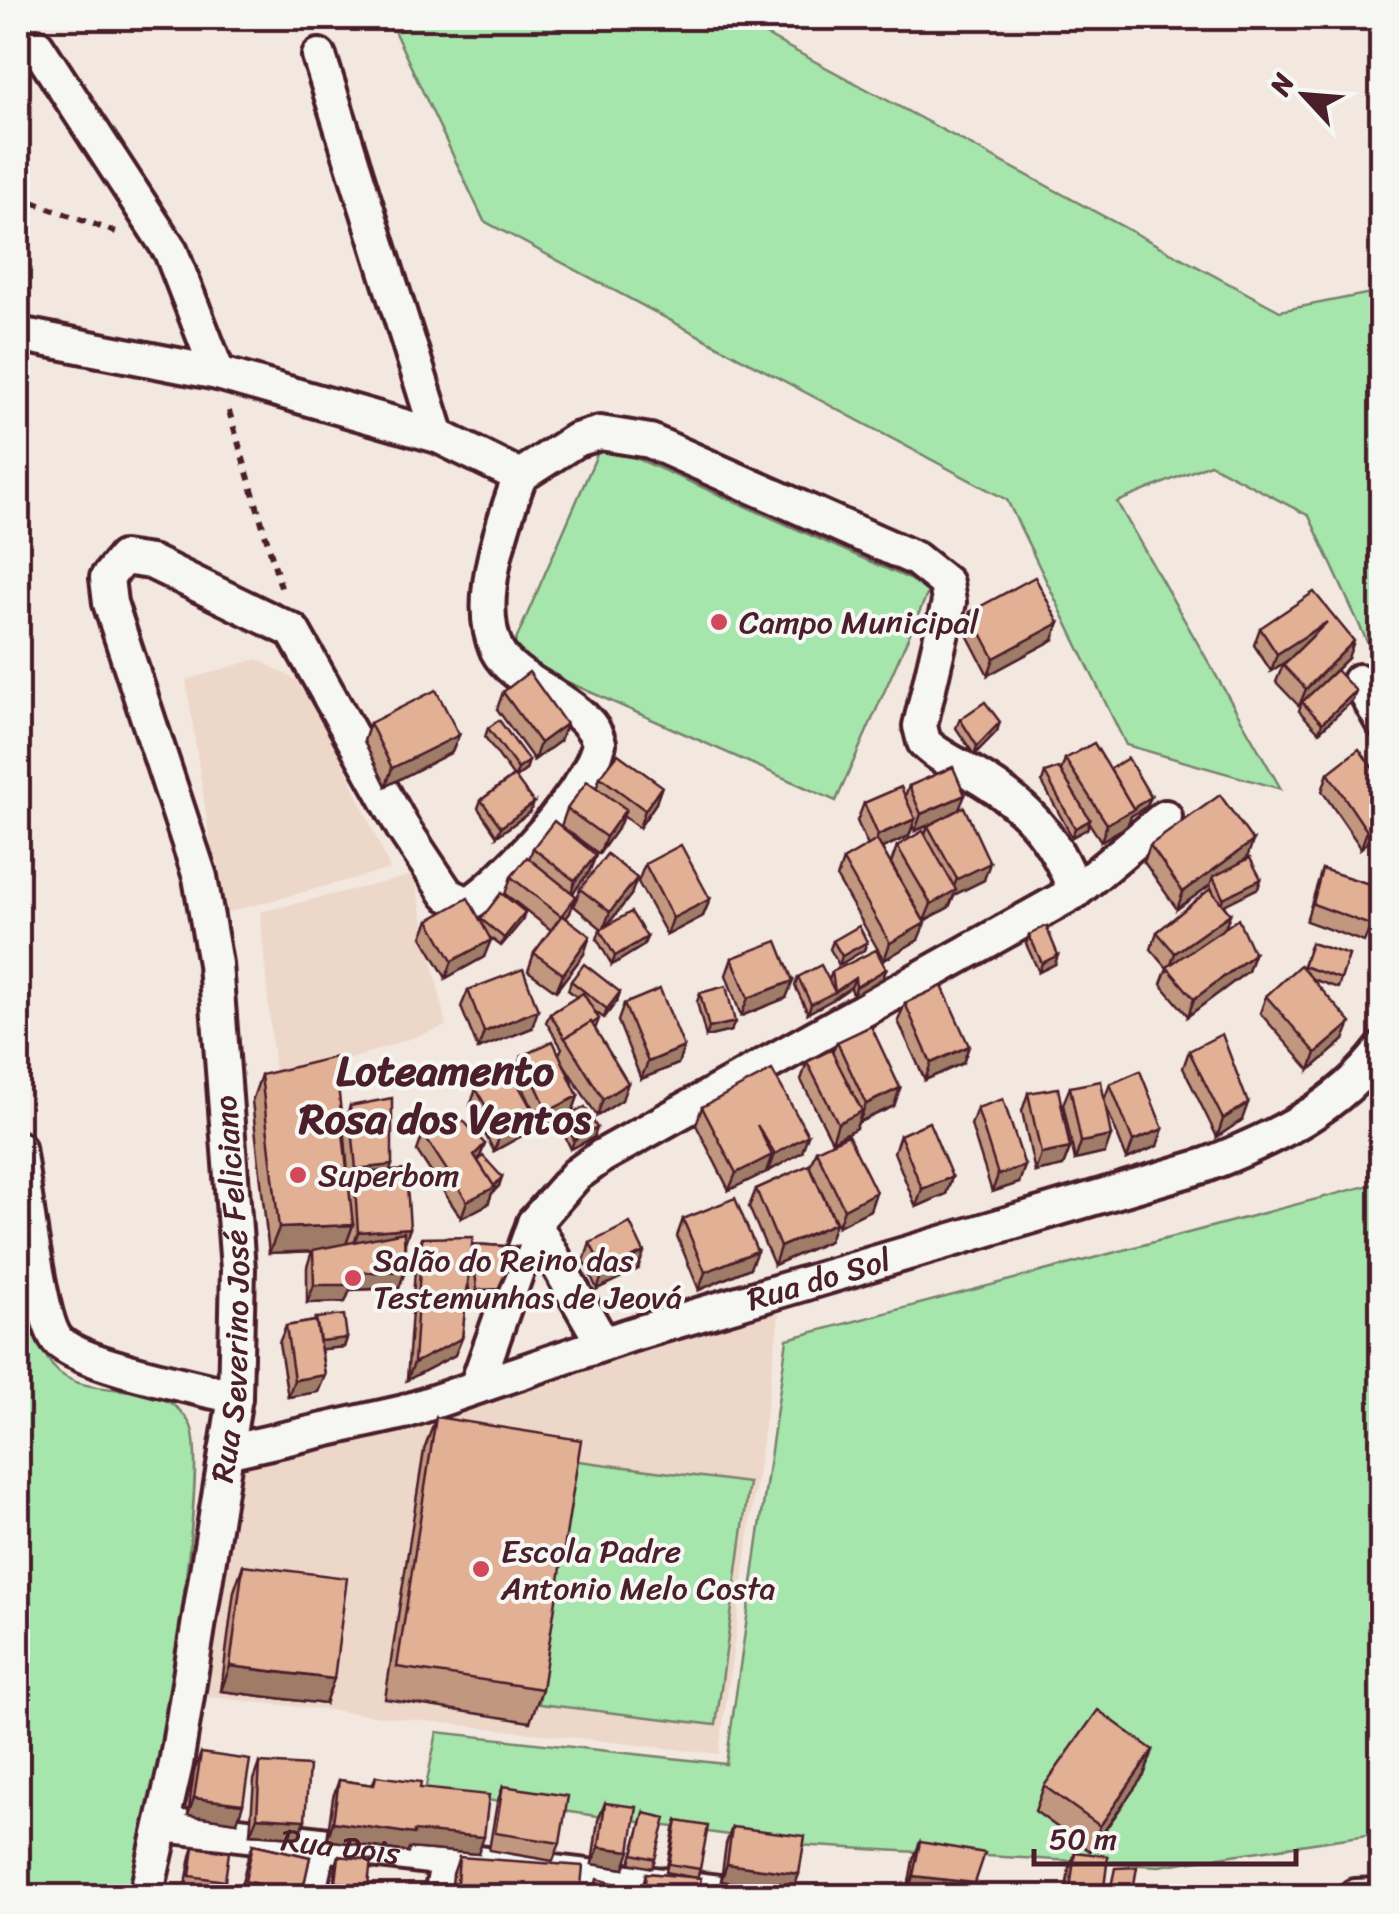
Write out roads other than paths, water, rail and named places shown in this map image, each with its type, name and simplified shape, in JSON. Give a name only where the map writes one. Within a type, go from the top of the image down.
[{"type":"street","points":[[37,46],[171,252],[218,373]]},
{"type":"street","points":[[319,56],[438,436]]},
{"type":"street","points":[[18,334],[218,373],[438,436],[520,476],[576,440],[600,433],[650,441],[916,559],[946,584],[949,602],[920,726],[924,742],[1004,791],[1039,821],[1061,854],[1074,892]]},
{"type":"street","name":"Rua Severino José Feliciano","points":[[146,1896],[164,1825],[235,1397],[238,1269],[214,964],[200,877],[110,602],[110,570],[122,558],[151,562],[293,630],[404,828],[446,894],[468,904],[499,884],[590,768],[598,743],[590,724],[522,676],[495,646],[490,607],[496,540],[520,476]]},
{"type":"street","points":[[1359,682],[1382,722]]},
{"type":"street","points":[[476,1387],[534,1223],[576,1175],[602,1156],[1074,892],[1165,817]]},
{"type":"street","name":"Rua do Sol","points":[[226,1452],[404,1412],[603,1344],[1206,1165],[1269,1140],[1329,1104],[1382,1049]]},
{"type":"street","points":[[18,1148],[46,1312],[61,1344],[84,1356],[235,1397]]},
{"type":"street","points":[[534,1223],[603,1344]]},
{"type":"street","name":"Rua Dois","points":[[164,1825],[448,1858],[583,1887],[753,1896]]},
{"type":"street","points":[[308,1896],[319,1846]]},
{"type":"street","points":[[441,1896],[448,1858]]},
{"type":"place","name":"Campo Municipal","points":[[719,622]]},
{"type":"place","name":"Superbom","points":[[298,1175]]},
{"type":"place","name":"Salão do Reino das Testemunhas de Jeová","points":[[353,1278]]},
{"type":"place","name":"Escola Padre Antonio Melo Costa","points":[[481,1569]]},
{"type":"district","name":"Loteamento Rosa dos Ventos","points":[[445,1094]]}]
